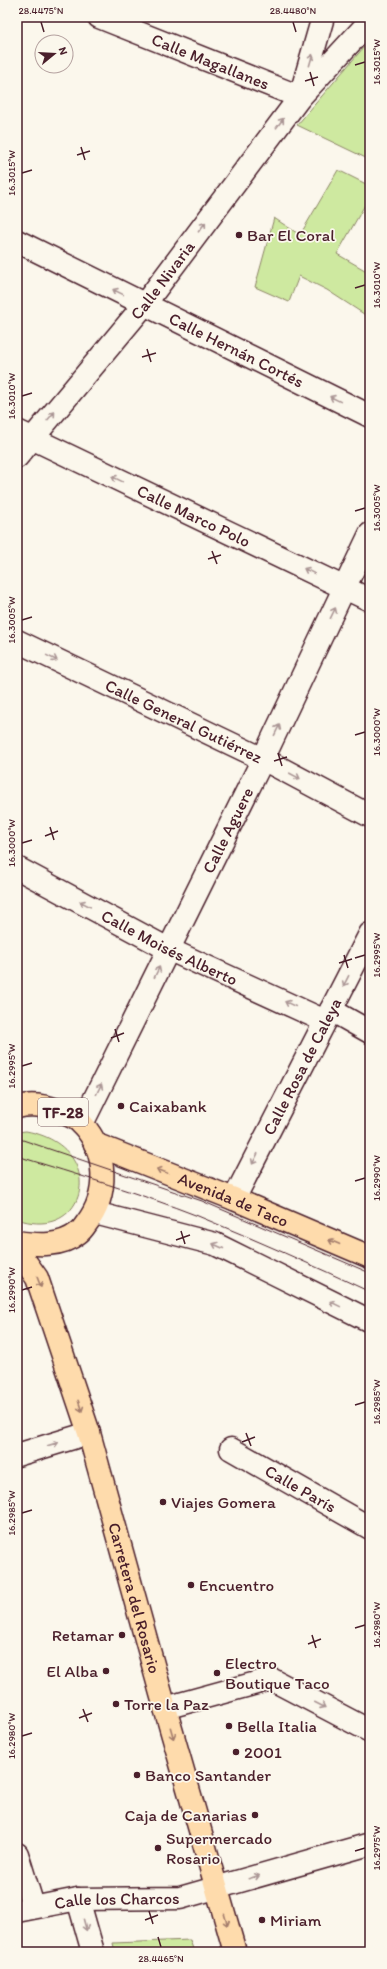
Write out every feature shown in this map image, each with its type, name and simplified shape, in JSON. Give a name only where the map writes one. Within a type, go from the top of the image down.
[{"type":"main road","name":"TF-28","points":[[17,1107],[44,1106],[65,1113],[82,1124],[95,1144],[102,1166],[103,1183],[99,1203],[95,1213],[78,1233],[61,1242],[36,1245],[17,1242]]},
{"type":"main road","name":"Avenida de Taco","points":[[95,1144],[234,1199],[370,1258]]},
{"type":"main road","name":"Carretera del Rosario","points":[[17,1250],[37,1278],[90,1434],[165,1708],[235,1952]]},
{"type":"street","name":"Calle Magallanes","points":[[99,17],[300,97]]},
{"type":"street","name":"Calle Nivaria","points":[[300,97],[323,17]]},
{"type":"street","name":"Calle Nivaria","points":[[17,457],[25,434],[144,305],[300,97],[370,21]]},
{"type":"street","name":"Calle Hernán Cortés","points":[[17,241],[370,416]]},
{"type":"street","name":"Calle Marco Polo","points":[[25,434],[370,600]]},
{"type":"street","name":"Calle Aguere","points":[[82,1124],[263,759],[370,534]]},
{"type":"street","name":"Calle General Gutiérrez","points":[[17,641],[263,759],[370,816]]},
{"type":"street","name":"Calle Moisés Alberto","points":[[17,868],[168,949],[370,1032]]},
{"type":"street","name":"Calle Rosa de Caleya","points":[[234,1199],[370,934]]},
{"type":"street","points":[[95,1213],[215,1244],[370,1321]]},
{"type":"street","points":[[17,1455],[90,1434]]},
{"type":"street","name":"Calle París","points":[[231,1449],[370,1528]]},
{"type":"street","points":[[165,1708],[271,1679],[368,1726]]},
{"type":"street","name":"Calle los Charcos","points":[[25,1909],[78,1899],[180,1898],[370,1844]]},
{"type":"street","points":[[17,1854],[25,1909]]},
{"type":"street","points":[[78,1899],[92,1952]]},
{"type":"green space","points":[[370,40],[370,160],[297,125]]},
{"type":"green space","points":[[338,170],[370,186],[370,196],[337,254],[370,273],[370,318],[327,290],[299,276],[289,302],[255,287],[274,218],[300,235]]},
{"type":"green space","points":[[26,1131],[52,1140],[70,1155],[79,1172],[80,1190],[73,1206],[60,1218],[41,1223],[17,1219],[17,1132]]},
{"type":"green space","points":[[190,1940],[194,1952],[115,1952],[113,1943]]},
{"type":"tram line","points":[[17,1138],[202,1201],[370,1273]]},
{"type":"tram line","points":[[17,1156],[86,1177],[198,1216],[370,1292]]},
{"type":"place","name":"Bar El Coral","points":[[239,235]]},
{"type":"place","name":"Caixabank","points":[[121,1106]]},
{"type":"place","name":"Viajes Gomera","points":[[163,1502]]},
{"type":"place","name":"Encuentro","points":[[191,1585]]},
{"type":"place","name":"Retamar","points":[[122,1635]]},
{"type":"place","name":"El Alba","points":[[106,1671]]},
{"type":"place","name":"Electro Boutique Taco","points":[[217,1673]]},
{"type":"place","name":"Torre la Paz","points":[[116,1704]]},
{"type":"place","name":"Bella Italia","points":[[229,1726]]},
{"type":"place","name":"2001","points":[[236,1752]]},
{"type":"place","name":"Banco Santander","points":[[137,1775]]},
{"type":"place","name":"Caja de Canarias","points":[[255,1815]]},
{"type":"place","name":"Supermercado Rosario","points":[[158,1848]]},
{"type":"place","name":"Miriam","points":[[262,1920]]}]
